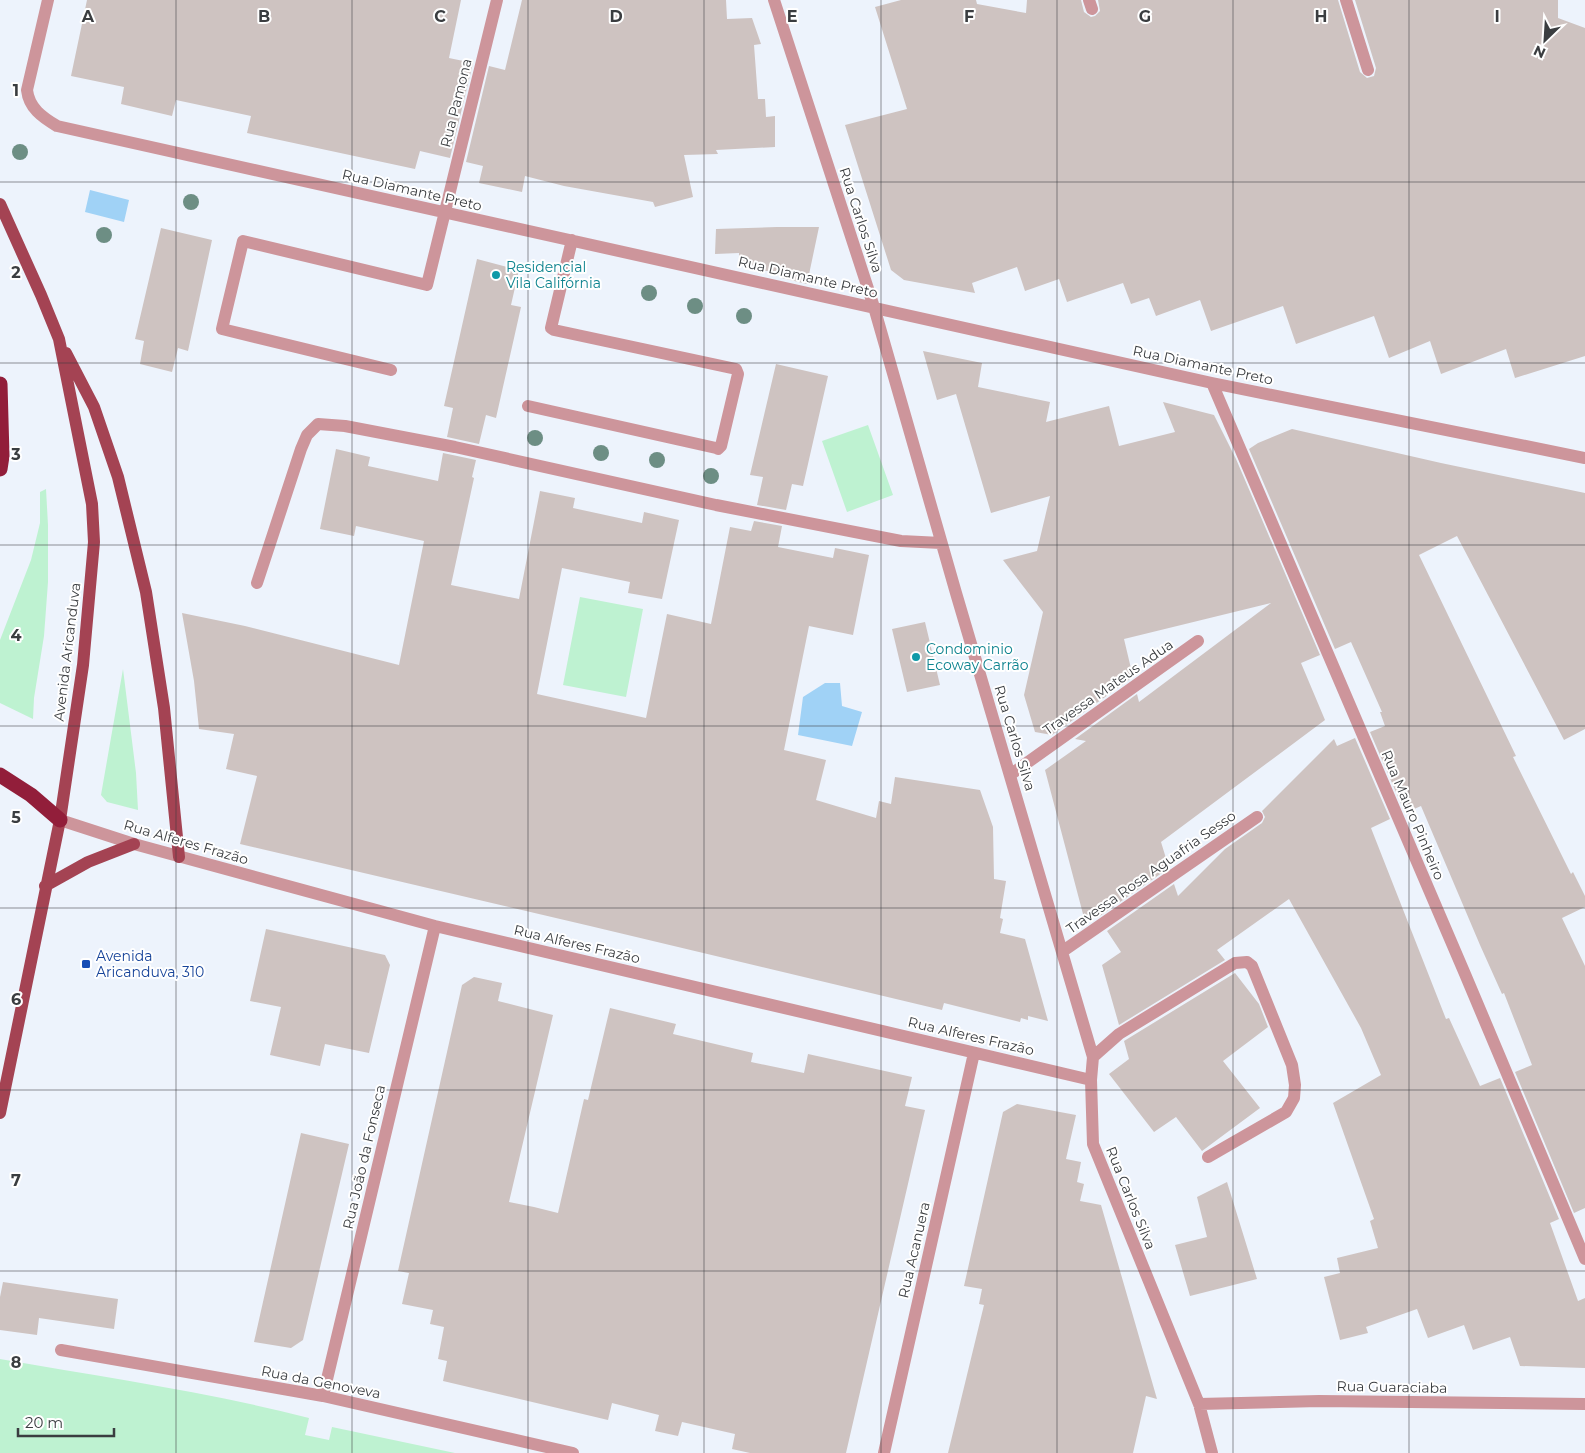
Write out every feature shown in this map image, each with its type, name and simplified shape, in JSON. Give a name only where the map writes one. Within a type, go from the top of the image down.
[{"type":"highway","points":[[0,384],[2,456],[0,470]]},
{"type":"highway","points":[[0,775],[31,795],[60,820]]},
{"type":"main road","name":"Avenida Aricanduva","points":[[0,204],[59,340],[92,504],[94,542],[83,665],[60,820],[0,1113]]},
{"type":"main road","points":[[59,340],[97,416],[118,477],[146,592],[164,708],[179,856]]},
{"type":"main road","points":[[45,886],[88,862],[134,844]]},
{"type":"street","name":"Rua Diamante Preto","points":[[48,0],[27,90],[32,106],[44,119],[57,126],[1212,383],[1585,458]]},
{"type":"street","name":"Rua Pamona","points":[[391,370],[222,329],[243,241],[427,285],[497,0]]},
{"type":"street","name":"Rua Carlos Silva","points":[[774,0],[874,307],[941,542],[1093,1057],[1091,1080],[1093,1144],[1199,1404],[1212,1453]]},
{"type":"street","points":[[1346,0],[1368,70]]},
{"type":"street","points":[[528,406],[716,448],[721,446],[738,374],[736,370],[552,330],[551,326],[572,240]]},
{"type":"street","name":"Rua Mauro Pinheiro","points":[[1212,383],[1585,1259]]},
{"type":"street","points":[[258,583],[301,449],[307,435],[318,424],[345,426],[455,446],[716,505],[901,542],[941,542]]},
{"type":"street","name":"Travessa Mateus Adua","points":[[1010,775],[1198,641]]},
{"type":"street","name":"Travessa Rosa Aguafria Sesso","points":[[1063,951],[1257,817]]},
{"type":"street","name":"Rua Alferes Frazão","points":[[60,820],[134,844],[435,926],[1091,1080]]},
{"type":"street","name":"Rua João da Fonseca","points":[[323,1396],[435,926]]},
{"type":"street","points":[[1093,1057],[1119,1034],[1235,963],[1247,962],[1252,966],[1292,1066],[1295,1085],[1294,1098],[1286,1112],[1208,1157]]},
{"type":"street","name":"Rua Acanuera","points":[[884,1453],[974,1053]]},
{"type":"street","name":"Rua da Genoveva","points":[[61,1350],[323,1396],[573,1453]]},
{"type":"street","name":"Rua Guaraciaba","points":[[1199,1404],[1319,1401],[1585,1404]]},
{"type":"green space","points":[[868,425],[893,495],[847,512],[822,441]]},
{"type":"green space","points":[[46,489],[48,582],[44,636],[34,698],[33,719],[0,703],[0,640],[31,560],[40,523],[40,492]]},
{"type":"green space","points":[[580,597],[643,609],[626,697],[563,685]]},
{"type":"green space","points":[[123,669],[136,773],[138,810],[107,802],[101,795]]},
{"type":"green space","points":[[0,1359],[194,1393],[309,1418],[305,1435],[329,1440],[332,1427],[455,1453],[0,1453]]},
{"type":"water","points":[[90,190],[129,200],[124,222],[85,212]]},
{"type":"water","points":[[825,683],[840,683],[842,706],[862,712],[852,746],[798,735],[803,697]]},
{"type":"building","points":[[87,0],[461,0],[449,58],[473,63],[450,158],[420,151],[415,169],[247,133],[251,116],[176,100],[172,116],[121,104],[124,87],[71,76]]},
{"type":"building","points":[[522,0],[726,0],[727,19],[752,18],[761,44],[754,45],[758,99],[765,99],[766,117],[775,116],[775,147],[716,150],[718,154],[684,155],[693,197],[655,207],[653,202],[564,186],[525,176],[522,192],[479,183],[483,166],[466,162],[489,66],[505,70]]},
{"type":"building","points":[[901,0],[976,0],[977,4],[1026,13],[1027,0],[1081,0],[1084,12],[1091,17],[1100,11],[1098,0],[1338,0],[1360,72],[1367,78],[1374,76],[1376,68],[1355,0],[1558,0],[1558,18],[1585,28],[1585,356],[1515,378],[1506,349],[1441,374],[1430,341],[1389,358],[1374,316],[1296,344],[1283,306],[1211,331],[1200,300],[1156,316],[1149,298],[1131,304],[1123,283],[1067,302],[1059,279],[1025,291],[1017,267],[972,283],[975,293],[904,280],[891,270],[845,125],[907,109],[875,7]]},
{"type":"building","points":[[819,227],[807,284],[782,278],[782,271],[755,271],[752,264],[739,264],[739,253],[715,254],[716,229]]},
{"type":"building","points":[[161,228],[212,240],[188,351],[178,348],[172,372],[140,364],[144,341],[135,339]]},
{"type":"building","points":[[477,259],[519,270],[511,305],[521,307],[496,418],[486,415],[479,444],[447,437],[453,408],[444,406]]},
{"type":"building","points":[[923,351],[982,363],[978,387],[1050,402],[1046,422],[1109,406],[1119,446],[1175,432],[1163,402],[1214,415],[1236,459],[1320,655],[1301,663],[1325,720],[1161,842],[1169,868],[1097,918],[1083,914],[1045,770],[1086,741],[1075,739],[1137,694],[1139,702],[1271,603],[1124,639],[1133,677],[1052,735],[1035,732],[1024,695],[1043,612],[1003,560],[1037,551],[1050,496],[991,513],[956,394],[937,400]]},
{"type":"building","points":[[776,364],[828,376],[803,486],[792,484],[786,510],[757,505],[763,477],[750,475]]},
{"type":"building","points":[[1292,429],[1585,493],[1585,729],[1564,740],[1457,536],[1419,555],[1516,756],[1513,757],[1571,874],[1573,872],[1585,896],[1585,907],[1562,918],[1585,966],[1585,1208],[1574,1213],[1515,1072],[1532,1065],[1504,993],[1502,994],[1480,945],[1421,806],[1405,813],[1370,732],[1385,726],[1380,712],[1382,712],[1351,642],[1335,649],[1249,449],[1258,443]]},
{"type":"building","points":[[336,449],[370,457],[368,466],[438,481],[443,453],[476,460],[472,477],[474,478],[451,585],[519,599],[540,491],[575,498],[573,508],[642,523],[644,512],[679,520],[662,599],[628,593],[630,582],[562,568],[537,694],[646,718],[667,614],[711,624],[730,527],[751,531],[754,521],[782,526],[778,547],[833,558],[835,548],[869,555],[853,635],[809,626],[784,750],[826,760],[816,800],[876,818],[879,801],[891,804],[895,777],[980,790],[993,827],[994,879],[1006,881],[1000,918],[1003,919],[1000,933],[1025,939],[1048,1021],[1028,1016],[1028,1020],[1021,1018],[1020,1022],[944,1003],[942,1010],[240,844],[257,776],[226,769],[234,734],[199,729],[194,681],[182,613],[245,626],[399,665],[424,541],[356,526],[354,536],[320,529]]},
{"type":"building","name":"Condominio Ecoway Carrão","points":[[925,622],[940,685],[907,692],[892,629]]},
{"type":"building","points":[[1355,738],[1390,819],[1371,828],[1446,1019],[1449,1018],[1480,1086],[1500,1078],[1559,1219],[1550,1223],[1578,1301],[1585,1298],[1585,1368],[1520,1366],[1510,1337],[1473,1350],[1464,1325],[1428,1338],[1417,1309],[1366,1327],[1368,1333],[1340,1340],[1324,1277],[1340,1273],[1337,1258],[1378,1248],[1370,1221],[1374,1219],[1333,1103],[1381,1075],[1361,1028],[1289,899],[1217,950],[1225,960],[1119,1025],[1102,965],[1121,952],[1107,931],[1174,884],[1178,896],[1225,849],[1262,823],[1265,817],[1262,811],[1334,739],[1337,746]]},
{"type":"building","points":[[266,929],[385,955],[390,965],[369,1053],[325,1044],[320,1066],[270,1055],[281,1007],[250,1001]]},
{"type":"building","points":[[1235,973],[1259,1004],[1268,1027],[1223,1061],[1260,1108],[1202,1151],[1176,1117],[1154,1132],[1109,1074],[1129,1059],[1124,1041]]},
{"type":"building","points":[[474,977],[502,983],[498,1001],[553,1015],[509,1202],[558,1213],[584,1099],[588,1100],[610,1008],[676,1024],[673,1034],[753,1053],[751,1062],[804,1073],[808,1054],[912,1077],[905,1106],[925,1110],[846,1453],[750,1453],[732,1449],[735,1434],[682,1422],[678,1436],[655,1431],[659,1415],[612,1403],[608,1420],[443,1381],[447,1361],[438,1359],[444,1327],[430,1324],[433,1310],[402,1304],[409,1273],[398,1271],[462,985]]},
{"type":"building","points":[[1017,1104],[1076,1115],[1066,1159],[1081,1162],[1077,1182],[1084,1184],[1080,1201],[1101,1205],[1157,1399],[1146,1396],[1133,1453],[948,1453],[984,1305],[979,1304],[982,1289],[964,1286],[1003,1112]]},
{"type":"building","points":[[301,1133],[349,1144],[303,1340],[291,1348],[254,1342]]},
{"type":"building","points":[[1227,1182],[1257,1279],[1190,1296],[1175,1245],[1207,1237],[1197,1197]]},
{"type":"building","points":[[3,1282],[118,1299],[114,1329],[39,1318],[37,1335],[0,1330],[0,1297]]},
{"type":"place","name":"Residencial Vila Califórnia","points":[[496,275]]},
{"type":"place","name":"Condominio Ecoway Carrão","points":[[916,657]]},
{"type":"place","name":"Avenida Aricanduva, 310","points":[[86,964]]}]
